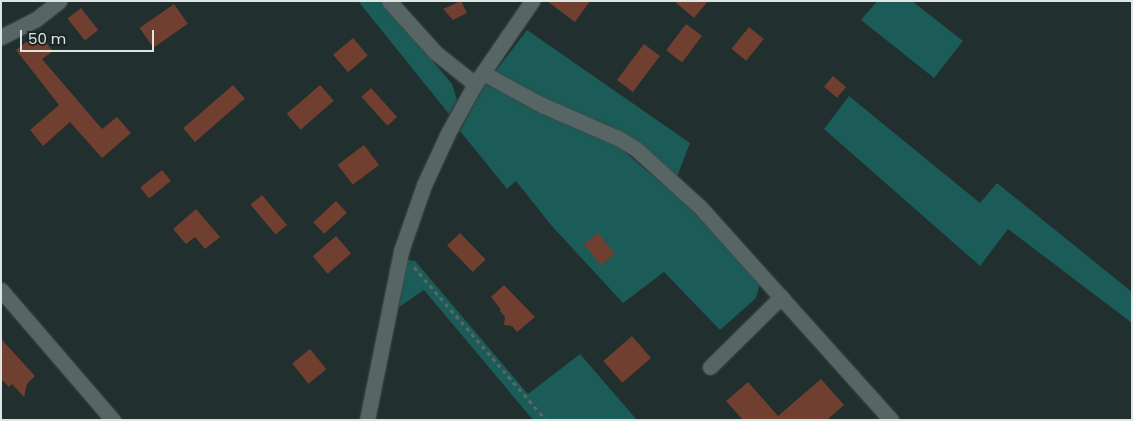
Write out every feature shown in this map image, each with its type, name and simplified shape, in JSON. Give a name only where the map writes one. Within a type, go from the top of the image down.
[{"type":"street","points":[[1,38],[35,20],[59,1]]},
{"type":"street","points":[[389,1],[436,53],[479,78],[618,138],[636,149],[700,207],[891,420]]},
{"type":"street","points":[[367,420],[401,251],[434,163],[479,78],[532,1]]},
{"type":"street","points":[[1,290],[113,420]]},
{"type":"street","points":[[710,367],[782,297]]},
{"type":"path","points":[[401,251],[546,420]]},
{"type":"shaded area","points":[[358,1],[382,1],[452,84],[457,100],[449,114]]},
{"type":"shaded area","points":[[877,1],[912,1],[963,41],[934,78],[861,20]]},
{"type":"shaded area","points":[[527,30],[690,143],[677,177],[632,139],[608,125],[546,101],[495,72]]},
{"type":"shaded area","points":[[485,84],[551,116],[614,143],[685,203],[760,283],[756,298],[720,330],[664,272],[623,303],[551,225],[516,181],[507,189],[460,131]]},
{"type":"shaded area","points":[[849,96],[980,203],[997,183],[1132,292],[1132,323],[1008,229],[980,266],[824,129]]},
{"type":"shaded area","points":[[407,260],[415,261],[528,394],[580,354],[637,420],[533,420],[424,290],[399,307]]},
{"type":"building","points":[[461,1],[467,13],[453,20],[443,9]]},
{"type":"building","points":[[547,1],[590,1],[575,22]]},
{"type":"building","points":[[674,1],[708,1],[694,18]]},
{"type":"building","points":[[174,4],[188,24],[153,48],[140,28]]},
{"type":"building","points":[[81,8],[98,30],[85,41],[68,18]]},
{"type":"building","points":[[686,24],[702,36],[682,62],[666,50]]},
{"type":"building","points":[[749,27],[764,39],[746,61],[731,49]]},
{"type":"building","points":[[38,33],[53,51],[42,59],[102,129],[117,117],[131,133],[102,158],[70,122],[43,146],[30,130],[59,105],[16,50]]},
{"type":"building","points":[[353,38],[368,56],[348,72],[333,55]]},
{"type":"building","points":[[644,44],[660,56],[633,92],[617,80]]},
{"type":"building","points":[[833,76],[846,87],[837,98],[824,87]]},
{"type":"building","points":[[233,85],[245,99],[195,142],[183,128]]},
{"type":"building","points":[[320,85],[334,101],[301,130],[287,114]]},
{"type":"building","points":[[371,88],[397,117],[387,126],[361,97]]},
{"type":"building","points":[[364,145],[379,165],[353,185],[338,165]]},
{"type":"building","points":[[162,170],[171,181],[149,199],[140,188]]},
{"type":"building","points":[[262,195],[287,225],[276,235],[251,205]]},
{"type":"building","points":[[336,201],[347,213],[324,234],[313,222]]},
{"type":"building","points":[[196,209],[220,237],[205,249],[195,237],[186,244],[173,229]]},
{"type":"building","points":[[460,233],[486,260],[473,272],[447,246]]},
{"type":"building","points":[[598,233],[615,254],[601,265],[584,244]]},
{"type":"building","points":[[336,236],[351,253],[328,274],[313,256]]},
{"type":"building","points":[[504,285],[535,317],[517,332],[512,326],[504,325],[505,317],[491,297]]},
{"type":"building","points":[[632,336],[651,358],[622,383],[603,361]]},
{"type":"building","points":[[1,339],[35,376],[27,384],[24,397],[12,384],[9,387],[1,379]]},
{"type":"building","points":[[310,349],[326,369],[308,384],[292,363]]},
{"type":"building","points":[[821,379],[844,405],[827,420],[743,420],[726,401],[748,382],[778,416]]}]
